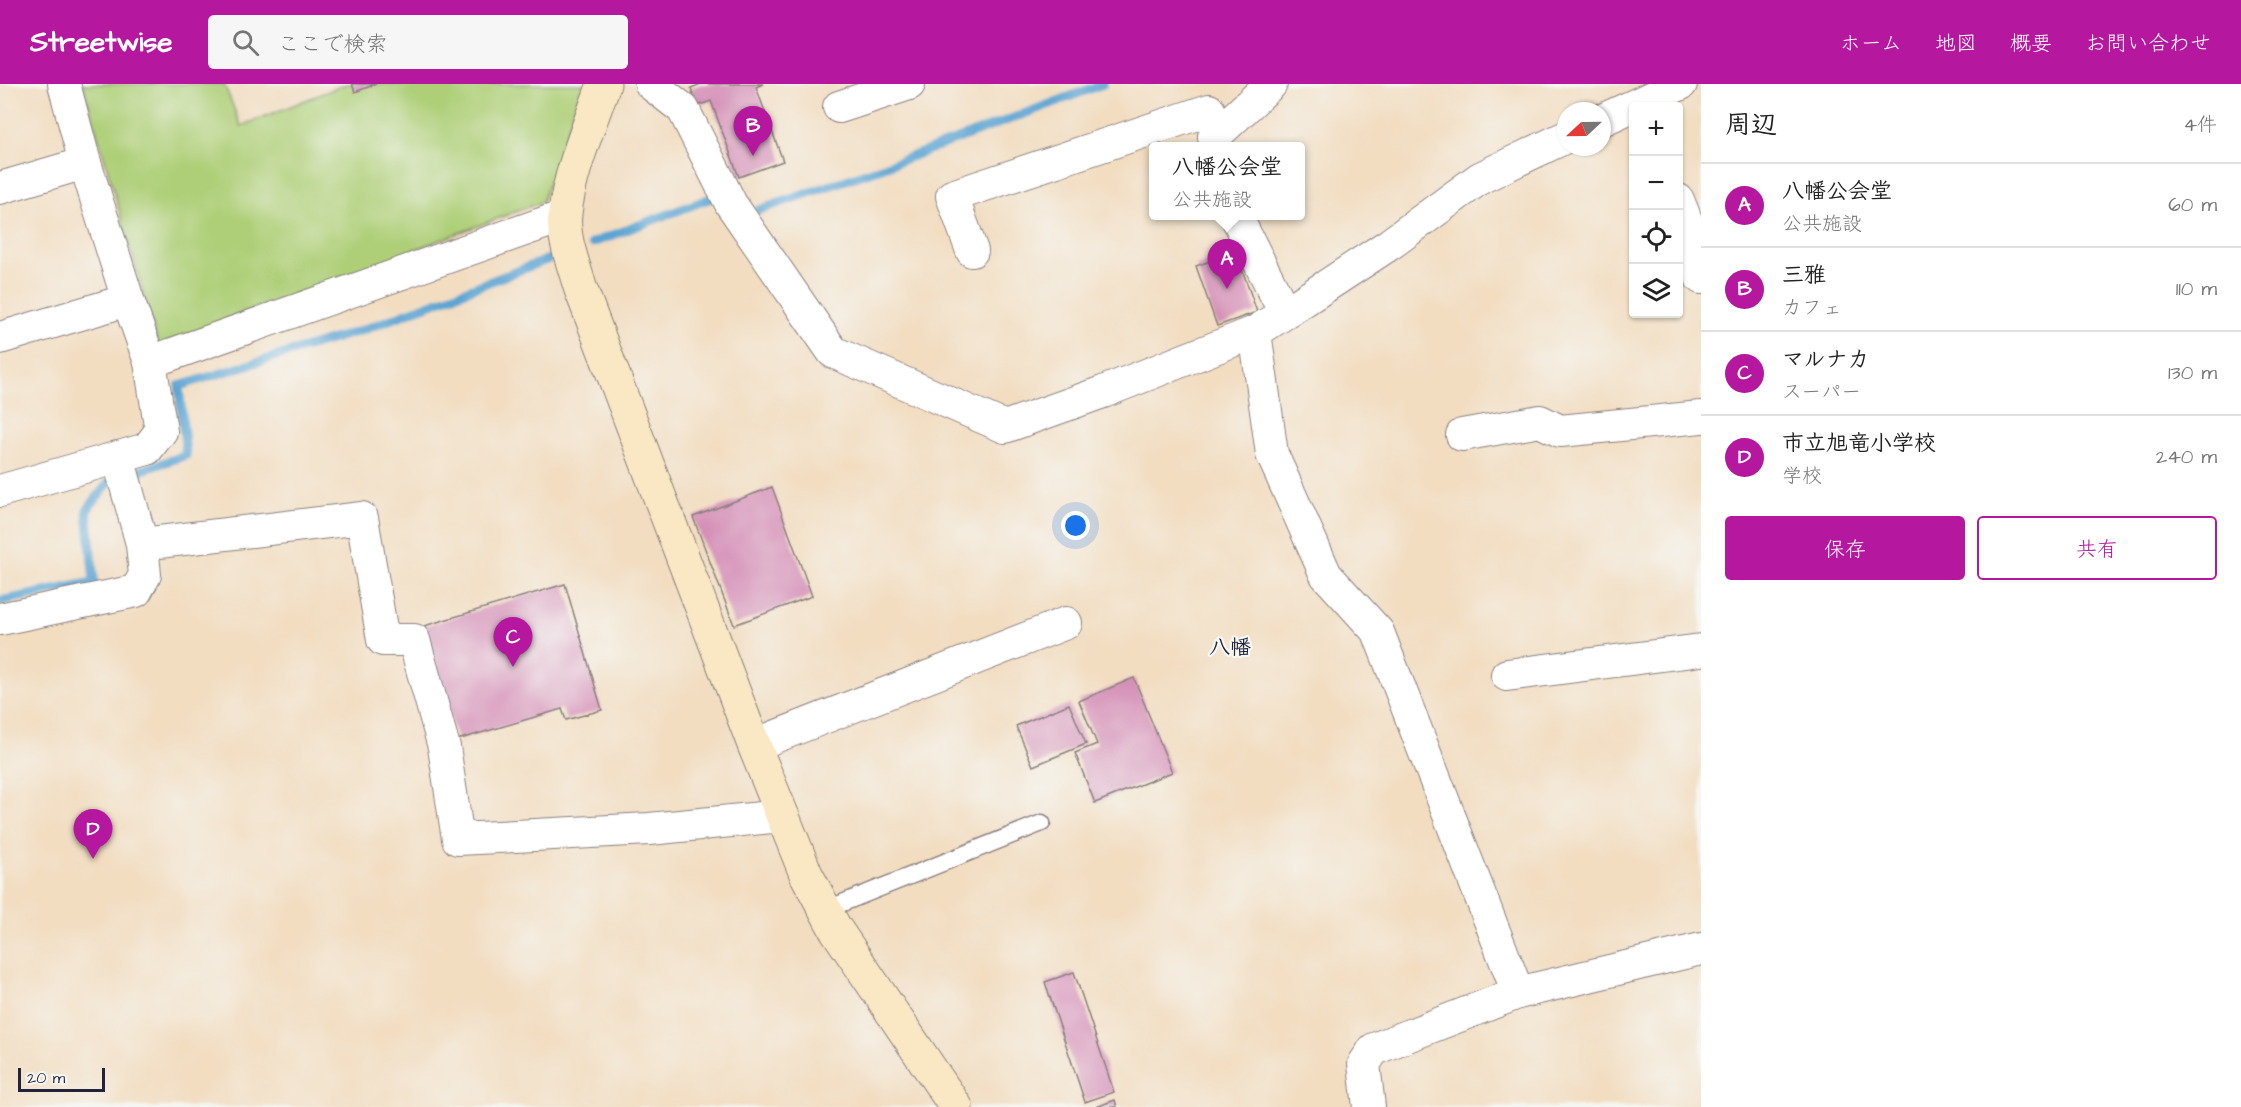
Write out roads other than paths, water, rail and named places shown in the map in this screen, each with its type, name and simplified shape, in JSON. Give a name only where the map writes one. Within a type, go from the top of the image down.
[{"type":"street","points":[[0,491],[147,449],[161,431],[150,362],[85,163],[64,84]]},
{"type":"street","points":[[603,84],[571,182],[564,216],[580,287],[754,745],[806,874],[835,928],[956,1107]]},
{"type":"street","points":[[651,84],[683,109],[731,204],[833,352],[1005,427],[1103,392],[1254,332],[1390,244],[1480,178],[1557,141]]},
{"type":"street","points":[[839,107],[909,84]]},
{"type":"street","points":[[972,251],[952,196],[1211,119],[1271,84]]},
{"type":"street","points":[[1611,115],[1644,97],[1681,84]]},
{"type":"street","points":[[0,188],[85,163]]},
{"type":"street","points":[[1682,210],[1692,235],[1701,278]]},
{"type":"street","points":[[150,362],[564,216]]},
{"type":"street","points":[[1238,220],[1285,313]]},
{"type":"street","points":[[0,338],[128,300]]},
{"type":"street","points":[[1254,332],[1272,454],[1326,575],[1378,632],[1518,993]]},
{"type":"street","points":[[1462,435],[1540,421],[1560,431],[1701,417]]},
{"type":"street","points":[[0,619],[136,591],[145,574],[142,544],[118,457]]},
{"type":"street","points":[[142,544],[362,518],[383,640],[414,640],[444,747],[458,839],[649,830],[783,816]]},
{"type":"street","points":[[754,745],[1066,623]]},
{"type":"street","points":[[1507,675],[1701,650]]},
{"type":"street","points":[[1370,1107],[1364,1064],[1374,1049],[1518,993],[1701,949]]},
{"type":"lane","points":[[825,910],[1042,823]]},
{"type":"waterway","points":[[759,210],[884,167],[1103,84]]},
{"type":"waterway","points":[[592,243],[711,198]]},
{"type":"waterway","points":[[140,471],[186,455],[179,386],[363,330],[549,259]]},
{"type":"waterway","points":[[0,601],[94,582],[87,510],[109,482]]},
{"type":"place","name":"三雅","points":[[753,156]]},
{"type":"place","name":"八幡公会堂","points":[[1227,289]]},
{"type":"place","name":"マルナカ","points":[[513,667]]},
{"type":"place","name":"市立旭竜小学校","points":[[93,859]]},
{"type":"district","name":"八幡","points":[[1230,647]]}]
